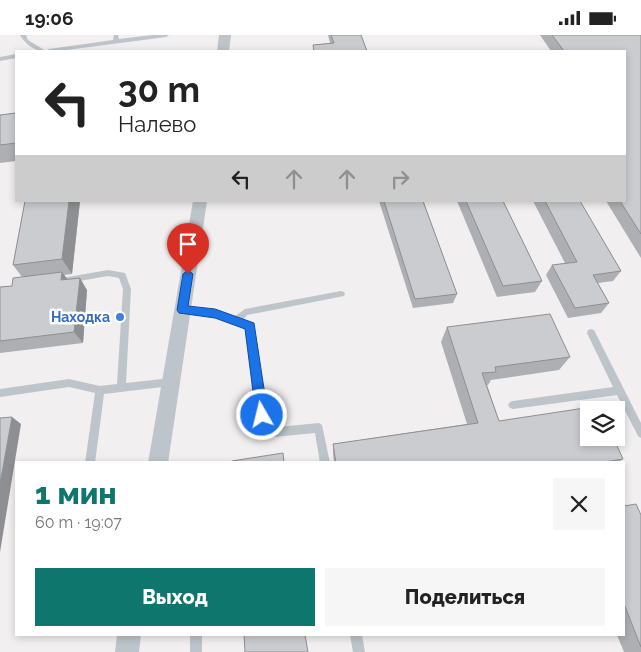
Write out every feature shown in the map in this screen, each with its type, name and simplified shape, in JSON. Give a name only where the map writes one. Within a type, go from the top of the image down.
[{"type":"street","points":[[223,50],[225,35]]},
{"type":"street","points":[[158,461],[200,202]]},
{"type":"street","points":[[127,652],[130,636]]},
{"type":"lane","points":[[23,35],[26,41],[41,50]]},
{"type":"lane","points":[[54,50],[116,38],[166,35]]},
{"type":"lane","points":[[0,59],[15,56]]},
{"type":"lane","points":[[56,282],[108,273],[122,275],[127,289],[121,387]]},
{"type":"lane","points":[[236,321],[245,313],[342,294]]},
{"type":"lane","points":[[182,310],[215,314],[250,326],[264,433],[319,428],[325,461]]},
{"type":"lane","points":[[591,333],[641,433]]},
{"type":"lane","points":[[0,393],[69,383],[100,390],[171,382]]},
{"type":"lane","points":[[90,461],[100,390]]},
{"type":"lane","points":[[513,405],[620,390]]},
{"type":"lane","points":[[196,636],[196,652]]},
{"type":"lane","points":[[356,636],[359,652]]},
{"type":"building","points":[[331,35],[361,35],[367,50],[314,50],[313,45],[334,43]]},
{"type":"building","points":[[552,35],[641,35],[641,234],[621,202],[626,202],[626,50],[563,50]]},
{"type":"building","points":[[15,113],[15,143],[0,145],[0,115]]},
{"type":"building","points":[[25,202],[69,202],[62,259],[13,265]]},
{"type":"building","points":[[384,202],[423,202],[457,294],[415,299]]},
{"type":"building","points":[[466,202],[503,202],[542,281],[503,286]]},
{"type":"building","points":[[546,202],[581,202],[621,271],[593,275],[609,303],[575,308],[552,265],[577,262]]},
{"type":"building","points":[[62,272],[61,280],[80,278],[74,332],[0,341],[0,287],[12,286],[13,278]]},
{"type":"building","points":[[550,314],[570,357],[495,367],[496,372],[482,373],[499,421],[580,409],[580,446],[617,446],[623,459],[611,461],[336,461],[333,444],[478,423],[447,327]]},
{"type":"building","points":[[12,417],[0,484],[0,418]]},
{"type":"building","points":[[283,453],[284,461],[232,461]]},
{"type":"building","points":[[636,504],[641,515],[641,647],[625,607],[625,506]]},
{"type":"building","points":[[244,636],[305,636],[308,652],[245,652]]},
{"type":"place","name":"Находка","points":[[120,317]]},
{"type":"route","points":[[188,274],[182,310],[215,314],[250,326],[262,415]]}]
